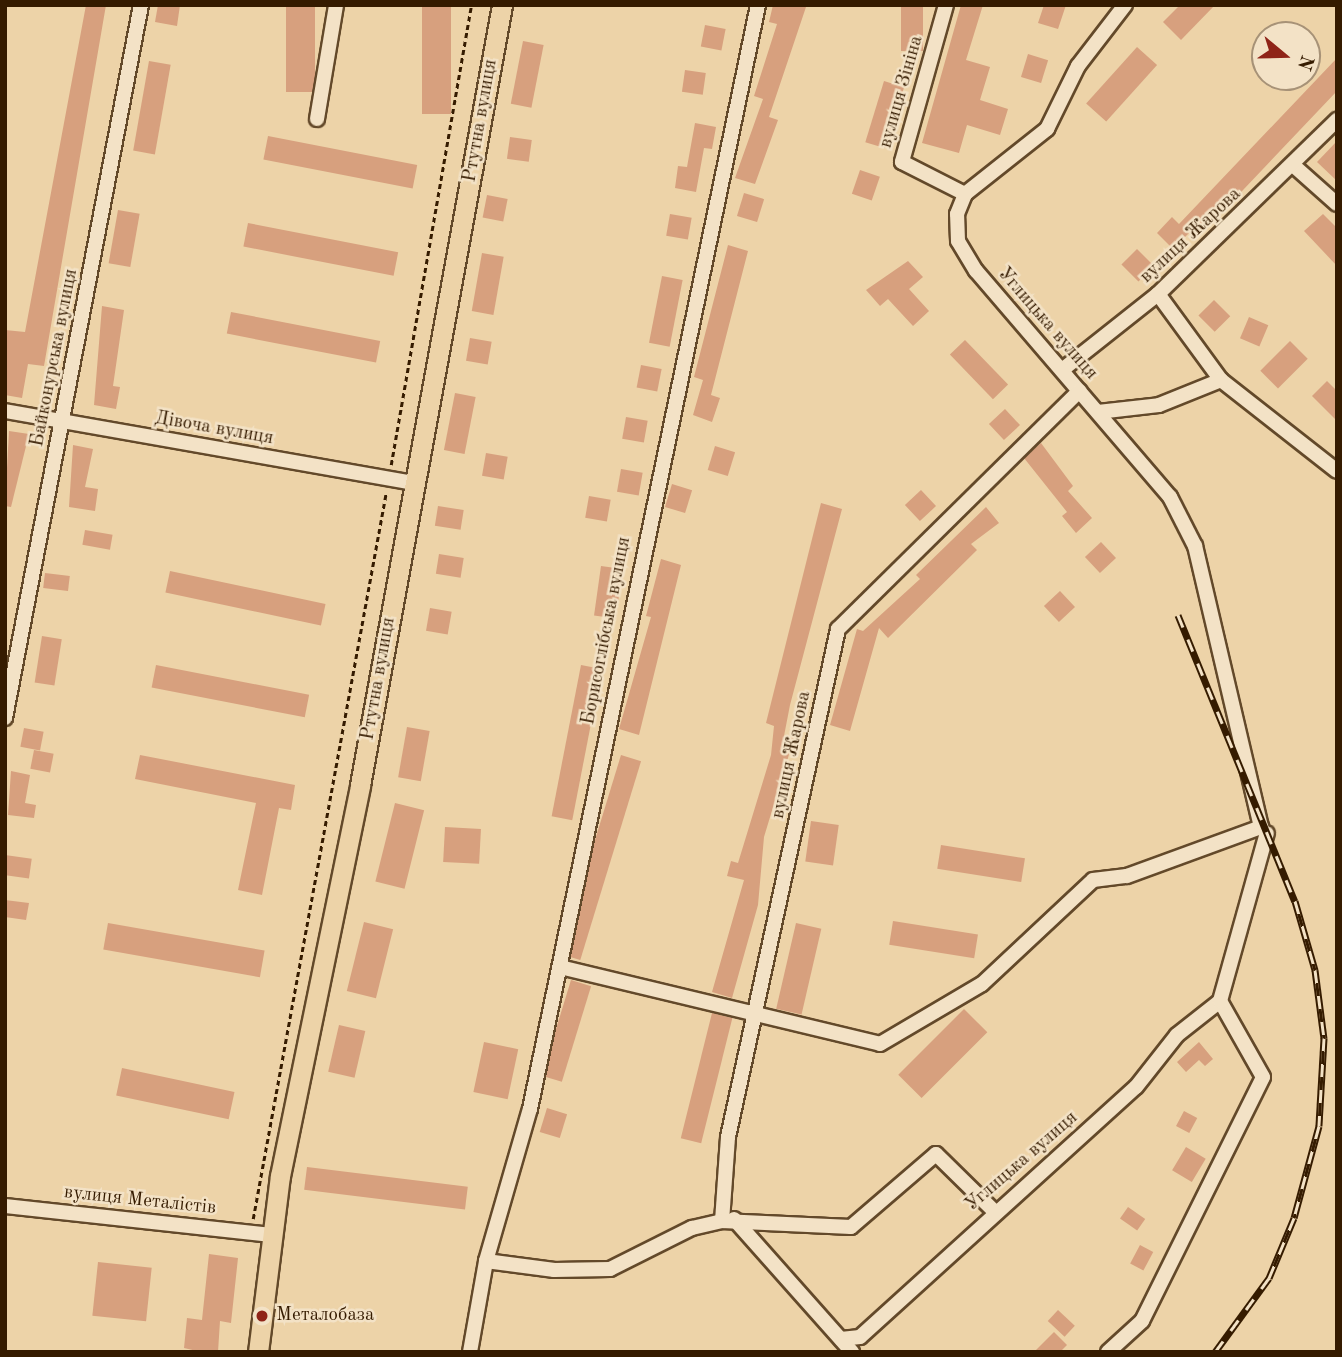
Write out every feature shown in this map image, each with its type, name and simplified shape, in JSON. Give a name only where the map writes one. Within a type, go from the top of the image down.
[{"type":"main road","name":"Ртутна вулиця","points":[[258,1352],[261,1234],[415,483],[502,5]]},
{"type":"street","name":"Байконурська вулиця","points":[[5,718],[141,5]]},
{"type":"street","points":[[317,119],[336,5]]},
{"type":"street","name":"Борисоглібська вулиця","points":[[470,1352],[486,1261],[530,1109],[758,5]]},
{"type":"street","name":"вулиця Зініна","points":[[946,5],[902,162],[965,194]]},
{"type":"street","points":[[965,194],[1046,129],[1078,66],[1125,5]]},
{"type":"street","name":"вулиця Жарова","points":[[1062,370],[1158,294],[1294,166],[1337,120]]},
{"type":"street","points":[[1294,166],[1337,204]]},
{"type":"street","name":"Углицька вулиця","points":[[755,1014],[880,1044],[982,984],[1093,880],[1127,876],[1261,827],[1195,546],[1170,497],[976,271],[958,241],[957,214],[965,194]]},
{"type":"street","points":[[1158,294],[1221,380],[1337,471]]},
{"type":"street","points":[[1098,412],[1159,405],[1221,380]]},
{"type":"street","name":"вулиця Жарова","points":[[728,1220],[728,1137],[838,629],[1079,391]]},
{"type":"street","name":"Дівоча вулиця","points":[[5,411],[415,483]]},
{"type":"street","points":[[1108,1352],[1142,1321],[1263,1077],[1220,1000],[1267,833]]},
{"type":"street","points":[[560,967],[755,1014]]},
{"type":"street","name":"Углицька вулиця","points":[[841,1339],[860,1337],[994,1211],[1136,1087],[1177,1035],[1220,1000]]},
{"type":"street","points":[[486,1261],[554,1270],[610,1269],[692,1228],[728,1220],[851,1227],[936,1154],[994,1211]]},
{"type":"street","name":"вулиця Металістів","points":[[5,1206],[261,1234]]},
{"type":"street","points":[[728,1220],[852,1352]]},
{"type":"path","points":[[261,1234],[471,5]]},
{"type":"building","points":[[86,5],[106,5],[44,366],[28,364],[22,398],[5,395],[5,330],[25,332]]},
{"type":"building","points":[[158,5],[180,5],[177,26],[155,22]]},
{"type":"building","points":[[286,5],[315,5],[315,92],[286,92]]},
{"type":"building","points":[[422,5],[451,5],[451,114],[422,114]]},
{"type":"building","points":[[773,5],[806,7],[769,117],[778,120],[755,184],[735,178],[763,99],[754,96],[777,24],[769,22]]},
{"type":"building","points":[[901,5],[923,5],[923,51],[901,51]]},
{"type":"building","points":[[961,5],[983,5],[966,60],[990,67],[980,100],[1008,109],[1000,135],[967,125],[959,153],[922,143]]},
{"type":"building","points":[[1044,5],[1066,5],[1058,29],[1038,23]]},
{"type":"building","points":[[1180,5],[1215,5],[1181,40],[1163,22]]},
{"type":"building","points":[[705,25],[726,29],[721,51],[701,47]]},
{"type":"building","points":[[523,41],[544,45],[531,108],[511,104]]},
{"type":"building","points":[[1137,47],[1157,65],[1106,122],[1086,103]]},
{"type":"building","points":[[1028,54],[1048,60],[1041,83],[1021,77]]},
{"type":"building","points":[[1337,58],[1337,91],[1206,229],[1199,223],[1173,249],[1157,233],[1172,217],[1179,224],[1306,91],[1321,91],[1321,75]]},
{"type":"building","points":[[149,61],[171,65],[155,154],[133,151]]},
{"type":"building","points":[[685,70],[706,73],[703,95],[682,92]]},
{"type":"building","points":[[884,81],[904,87],[885,148],[865,142]]},
{"type":"building","points":[[695,123],[716,127],[712,149],[704,148],[696,192],[675,188],[678,166],[687,167]]},
{"type":"building","points":[[268,136],[417,165],[413,189],[263,160]]},
{"type":"building","points":[[510,137],[532,140],[529,162],[507,159]]},
{"type":"building","points":[[1337,141],[1337,181],[1317,162]]},
{"type":"building","points":[[860,170],[880,177],[872,200],[852,194]]},
{"type":"building","points":[[744,193],[764,199],[757,222],[737,216]]},
{"type":"building","points":[[487,195],[508,199],[503,222],[483,218]]},
{"type":"building","points":[[118,210],[140,214],[130,267],[109,263]]},
{"type":"building","points":[[670,214],[692,218],[688,239],[666,236]]},
{"type":"building","points":[[1323,214],[1337,228],[1337,266],[1304,231]]},
{"type":"building","points":[[248,223],[398,252],[394,276],[243,247]]},
{"type":"building","points":[[728,245],[748,251],[711,395],[720,398],[712,422],[693,415],[703,380],[694,377]]},
{"type":"building","points":[[1137,249],[1154,266],[1138,282],[1121,265]]},
{"type":"building","points":[[482,253],[504,257],[493,315],[472,311]]},
{"type":"building","points":[[908,261],[923,277],[909,289],[929,311],[913,326],[888,299],[880,306],[866,290]]},
{"type":"building","points":[[662,276],[683,280],[670,347],[649,343]]},
{"type":"building","points":[[1214,300],[1230,316],[1215,332],[1198,316]]},
{"type":"building","points":[[102,306],[124,310],[113,386],[120,387],[116,409],[94,405]]},
{"type":"building","points":[[231,312],[380,341],[376,363],[227,334]]},
{"type":"building","points":[[1249,317],[1268,325],[1259,346],[1240,338]]},
{"type":"building","points":[[470,338],[492,342],[488,364],[466,361]]},
{"type":"building","points":[[965,340],[1008,385],[993,399],[950,355]]},
{"type":"building","points":[[1290,341],[1308,359],[1278,388],[1260,371]]},
{"type":"building","points":[[641,365],[662,369],[657,392],[637,388]]},
{"type":"building","points":[[1327,381],[1337,391],[1337,421],[1312,396]]},
{"type":"building","points":[[455,393],[476,397],[465,454],[444,450]]},
{"type":"building","points":[[1005,409],[1020,425],[1004,440],[989,424]]},
{"type":"building","points":[[626,417],[648,421],[644,442],[622,439]]},
{"type":"building","points":[[9,431],[29,434],[11,507],[5,506]]},
{"type":"building","points":[[1041,443],[1073,486],[1068,491],[1092,518],[1076,533],[1062,516],[1067,512],[1024,458]]},
{"type":"building","points":[[73,445],[93,449],[85,487],[98,489],[95,511],[69,507]]},
{"type":"building","points":[[715,446],[735,452],[728,476],[708,470]]},
{"type":"building","points":[[486,453],[508,457],[504,479],[482,476]]},
{"type":"building","points":[[621,469],[643,473],[639,495],[617,492]]},
{"type":"building","points":[[672,484],[692,490],[685,513],[665,507]]},
{"type":"building","points":[[921,490],[936,506],[920,521],[905,505]]},
{"type":"building","points":[[589,496],[611,500],[607,521],[585,518]]},
{"type":"building","points":[[821,503],[842,509],[790,705],[784,736],[794,738],[764,837],[758,905],[732,998],[712,992],[744,880],[727,876],[731,861],[738,863],[771,755],[774,726],[766,723]]},
{"type":"building","points":[[438,506],[464,510],[461,530],[435,526]]},
{"type":"building","points":[[986,507],[999,523],[971,544],[977,550],[888,638],[879,628],[850,731],[830,725],[857,629],[863,631],[920,579],[916,575]]},
{"type":"building","points":[[85,530],[113,535],[110,550],[82,545]]},
{"type":"building","points":[[1101,542],[1116,558],[1100,573],[1085,557]]},
{"type":"building","points":[[439,554],[464,558],[461,578],[436,574]]},
{"type":"building","points":[[661,559],[681,565],[639,735],[619,729],[651,617],[646,616]]},
{"type":"building","points":[[601,566],[623,569],[616,619],[594,616]]},
{"type":"building","points":[[170,571],[326,604],[321,626],[165,593]]},
{"type":"building","points":[[45,573],[70,576],[68,591],[43,588]]},
{"type":"building","points":[[1060,591],[1075,607],[1059,622],[1044,606]]},
{"type":"building","points":[[430,608],[452,612],[448,634],[426,631]]},
{"type":"building","points":[[42,636],[62,639],[54,686],[35,682]]},
{"type":"building","points":[[156,665],[309,695],[305,717],[152,688]]},
{"type":"building","points":[[581,665],[602,669],[572,820],[552,816]]},
{"type":"building","points":[[407,727],[430,731],[421,781],[398,777]]},
{"type":"building","points":[[24,728],[44,732],[40,750],[20,747]]},
{"type":"building","points":[[34,750],[54,754],[50,772],[30,769]]},
{"type":"building","points":[[140,755],[295,785],[291,810],[279,808],[262,895],[238,890],[256,803],[135,779]]},
{"type":"building","points":[[621,755],[641,761],[580,960],[560,954]]},
{"type":"building","points":[[11,771],[30,775],[25,803],[36,805],[34,818],[8,815]]},
{"type":"building","points":[[395,803],[424,810],[405,889],[375,882]]},
{"type":"building","points":[[811,821],[839,825],[833,865],[805,862]]},
{"type":"building","points":[[445,827],[481,829],[479,864],[443,862]]},
{"type":"building","points":[[941,845],[1025,858],[1021,882],[937,869]]},
{"type":"building","points":[[5,855],[32,859],[29,879],[5,875]]},
{"type":"building","points":[[5,900],[29,903],[26,920],[5,917]]},
{"type":"building","points":[[893,921],[978,934],[974,958],[889,945]]},
{"type":"building","points":[[364,922],[393,929],[376,998],[347,991]]},
{"type":"building","points":[[108,923],[265,951],[260,977],[103,950]]},
{"type":"building","points":[[796,923],[821,929],[802,1015],[776,1009]]},
{"type":"building","points":[[571,980],[591,986],[562,1082],[542,1076]]},
{"type":"building","points":[[964,1009],[987,1032],[922,1098],[898,1075]]},
{"type":"building","points":[[712,1013],[732,1018],[701,1143],[681,1138]]},
{"type":"building","points":[[339,1025],[365,1031],[355,1078],[328,1072]]},
{"type":"building","points":[[484,1042],[518,1049],[508,1099],[473,1092]]},
{"type":"building","points":[[1199,1042],[1213,1059],[1205,1066],[1199,1060],[1186,1072],[1177,1062]]},
{"type":"building","points":[[122,1068],[234,1092],[229,1119],[116,1095]]},
{"type":"building","points":[[547,1108],[567,1114],[560,1138],[540,1132]]},
{"type":"building","points":[[1184,1111],[1197,1118],[1189,1133],[1176,1126]]},
{"type":"building","points":[[1186,1147],[1206,1159],[1192,1182],[1172,1170]]},
{"type":"building","points":[[307,1167],[468,1187],[465,1210],[304,1190]]},
{"type":"building","points":[[1128,1207],[1145,1219],[1137,1231],[1120,1218]]},
{"type":"building","points":[[1140,1245],[1153,1252],[1143,1271],[1130,1264]]},
{"type":"building","points":[[209,1254],[238,1258],[231,1323],[220,1321],[218,1352],[184,1348],[187,1318],[202,1320]]},
{"type":"building","points":[[98,1262],[152,1268],[146,1321],[92,1316]]},
{"type":"building","points":[[1058,1310],[1075,1326],[1065,1337],[1048,1321]]},
{"type":"building","points":[[1054,1332],[1067,1345],[1060,1352],[1034,1352]]},
{"type":"railway","points":[[1178,615],[1295,901],[1315,970],[1324,1038],[1319,1126],[1294,1218],[1269,1278],[1215,1352]]},
{"type":"place","name":"Металобаза","points":[[262,1316]]}]
